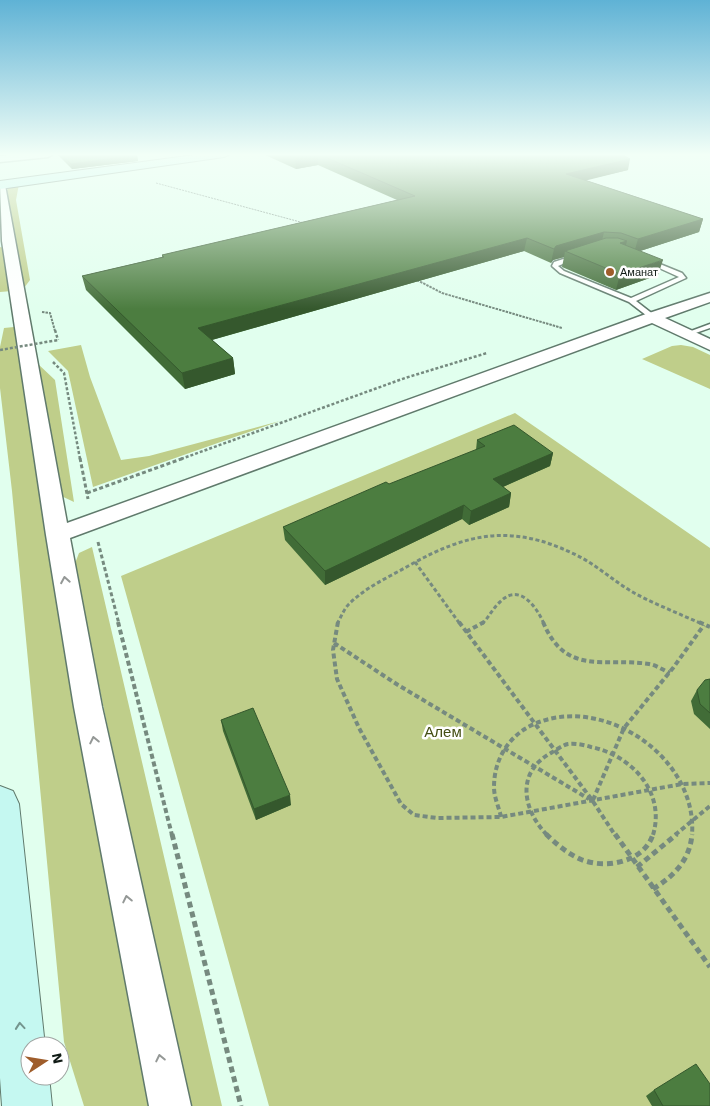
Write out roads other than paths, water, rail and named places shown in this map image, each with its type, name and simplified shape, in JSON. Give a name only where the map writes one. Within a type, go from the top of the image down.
[{"type":"street","points":[[1,206],[4,242],[88,707],[170,1106]]},
{"type":"street","points":[[57,535],[710,297]]},
{"type":"street","points":[[652,317],[710,345]]},
{"type":"street","points":[[0,804],[27,1106]]},
{"type":"lane","points":[[584,254],[556,263],[555,266],[562,272],[631,301],[652,317]]},
{"type":"lane","points":[[631,301],[683,278],[680,274],[640,258]]},
{"type":"lane","points":[[687,334],[710,326]]},
{"type":"place","name":"Аманат","points":[[610,272]]},
{"type":"park label","name":"Алем","points":[[443,732]]}]
